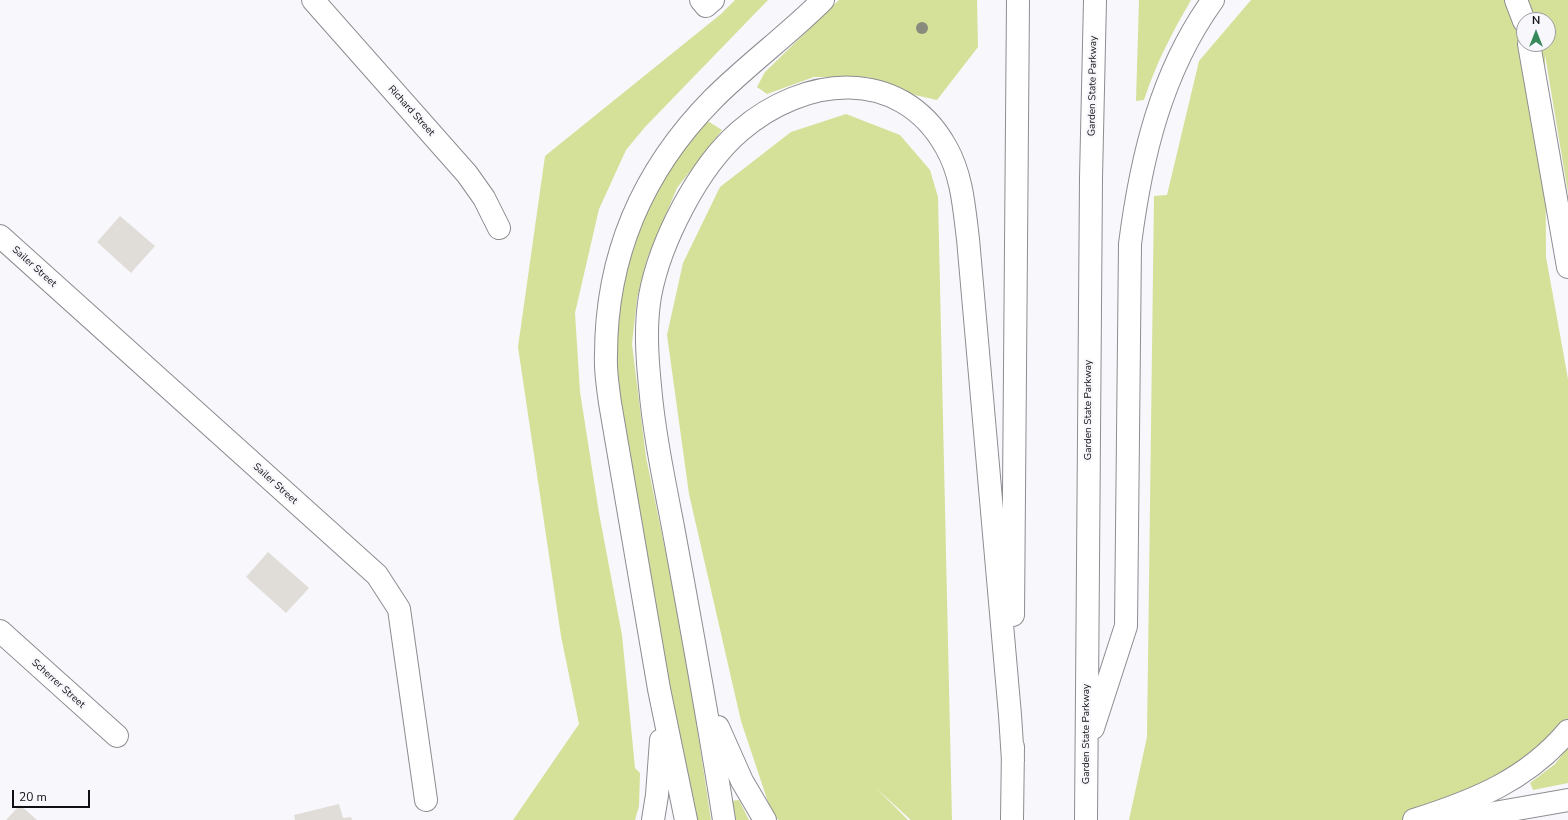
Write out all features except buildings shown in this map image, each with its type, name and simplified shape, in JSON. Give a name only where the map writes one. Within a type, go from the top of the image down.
[{"type":"main road","name":"Richard Street","points":[[313,0],[467,174],[484,198],[499,228]]},
{"type":"main road","points":[[686,820],[659,689],[607,379],[606,334],[611,294],[623,242],[649,181],[671,147],[713,100],[823,0]]},
{"type":"main road","points":[[1012,820],[1018,0]]},
{"type":"main road","name":"Garden State Parkway","points":[[1086,820],[1091,178],[1095,0]]},
{"type":"main road","points":[[1086,748],[1126,626],[1130,244],[1135,210],[1147,148],[1164,90],[1185,42],[1212,0]]},
{"type":"main road","points":[[1516,0],[1520,12]]},
{"type":"main road","points":[[1530,52],[1568,268]]},
{"type":"main road","points":[[724,820],[698,665],[653,416],[646,332],[648,308],[654,278],[674,224],[713,161],[738,132],[779,103],[795,97],[827,89],[842,87],[874,90],[904,103],[928,122],[949,153],[958,176],[962,193],[968,239],[1013,761]]},
{"type":"main road","name":"Sailer Street","points":[[0,236],[377,576],[399,609],[426,800]]},
{"type":"main road","name":"Scherrer Street","points":[[0,632],[117,736]]},
{"type":"main road","points":[[698,665],[718,728],[742,781],[765,820]]},
{"type":"main road","points":[[653,820],[660,760],[661,717],[659,689]]},
{"type":"main road","points":[[1414,820],[1457,806],[1507,782],[1546,756],[1568,731]]},
{"type":"main road","points":[[1454,820],[1568,800]]},
{"type":"green space","points":[[735,0],[768,0],[645,127],[626,150],[599,209],[575,313],[580,392],[599,513],[622,635],[635,768],[640,773],[639,806],[635,820],[513,820],[579,724],[561,636],[518,347],[545,156],[721,14]]},
{"type":"green space","points":[[839,0],[977,0],[978,47],[937,100],[915,95],[868,77],[814,77],[767,94],[757,87],[765,72]]},
{"type":"green space","points":[[1139,0],[1191,0],[1165,48],[1144,100],[1136,101]]},
{"type":"green space","points":[[1251,0],[1568,0],[1568,193],[1545,55],[1546,257],[1568,379],[1568,731],[1559,741],[1414,820],[1129,820],[1147,737],[1154,196],[1167,195],[1199,61]]},
{"type":"green space","points":[[846,114],[900,135],[930,170],[938,197],[952,820],[911,820],[876,788],[908,820],[779,820],[772,814],[741,721],[689,494],[667,335],[683,263],[720,187],[791,132]]},
{"type":"green space","points":[[706,120],[722,130],[677,188],[647,259],[637,298],[632,344],[646,457],[673,588],[695,714],[711,820],[695,820],[669,695],[615,376],[619,291],[642,223],[672,162]]},
{"type":"green space","points":[[1568,747],[1568,783],[1533,790],[1530,783],[1555,764]]},
{"type":"green space","points":[[739,800],[749,820],[735,820],[731,801]]}]
